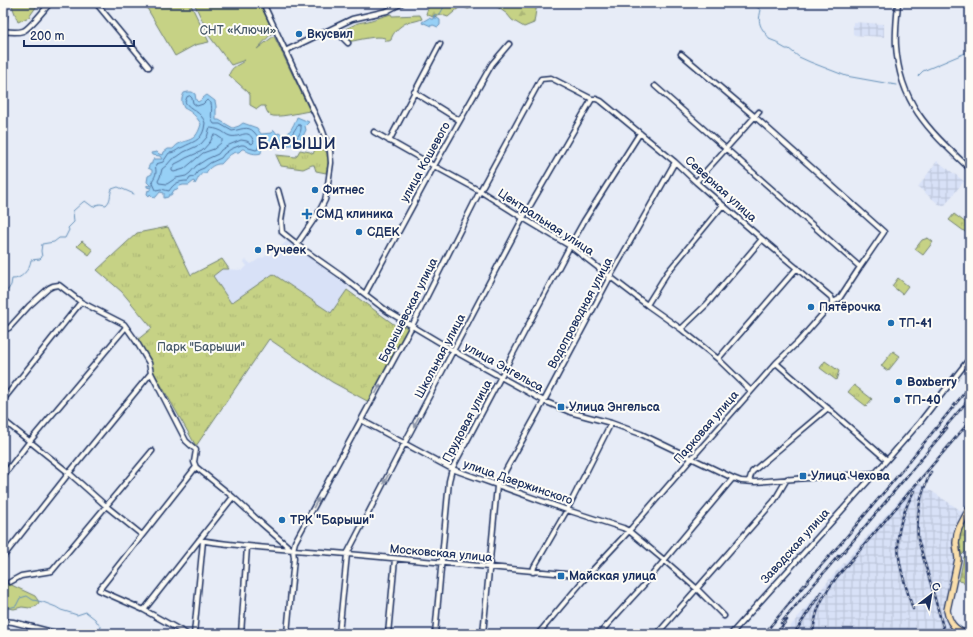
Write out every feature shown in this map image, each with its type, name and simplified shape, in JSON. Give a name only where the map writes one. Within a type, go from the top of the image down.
[{"type":"main road","points":[[959,3],[970,5]]},
{"type":"main road","points":[[965,634],[951,622],[948,617],[948,610],[958,559],[956,543],[958,528],[970,507]]},
{"type":"street","points":[[3,3],[5,14],[3,26]]},
{"type":"street","points":[[3,31],[22,31],[27,28],[50,3]]},
{"type":"street","points":[[96,3],[149,67]]},
{"type":"street","points":[[263,3],[330,151],[331,163],[325,200],[319,212],[297,244]]},
{"type":"street","points":[[285,51],[352,19],[387,11],[392,5],[402,3]]},
{"type":"street","points":[[898,3],[896,33],[897,56],[901,77],[913,107],[937,137],[970,169]]},
{"type":"street","points":[[336,27],[348,43]]},
{"type":"street","points":[[389,141],[440,44]]},
{"type":"street","name":"улица Кошевого","points":[[365,294],[459,120],[492,64],[509,44]]},
{"type":"street","points":[[681,54],[754,116]]},
{"type":"street","name":"Северная улица","points":[[541,79],[551,78],[592,99],[601,101],[676,162],[696,182],[831,297],[833,302]]},
{"type":"street","name":"Барышевская улица","points":[[286,634],[294,558],[293,550],[300,531],[412,326],[480,190],[541,79]]},
{"type":"street","points":[[655,86],[860,266]]},
{"type":"street","points":[[414,92],[459,120]]},
{"type":"street","name":"Школьная улица","points":[[339,634],[347,554],[524,218],[592,99]]},
{"type":"street","points":[[696,182],[759,112]]},
{"type":"street","name":"Парковая улица","points":[[538,634],[587,576],[629,531],[776,363],[798,342],[833,302],[839,299],[884,232],[754,116]]},
{"type":"street","name":"Центральная улица","points":[[374,132],[480,190],[570,246],[681,329],[718,359],[751,391]]},
{"type":"street","name":"Прудовая улица","points":[[435,634],[449,481],[452,469],[570,246],[640,132]]},
{"type":"street","name":"Водопроводная улица","points":[[483,634],[497,486],[610,277],[676,162]]},
{"type":"street","name":"улица Энгельса","points":[[278,190],[283,208],[281,222],[282,232],[300,247],[387,311],[454,351],[558,408],[611,423],[641,434],[741,481],[876,473]]},
{"type":"street","points":[[647,305],[667,273],[724,205]]},
{"type":"street","points":[[681,329],[707,304],[762,239]]},
{"type":"street","points":[[718,359],[797,268]]},
{"type":"street","points":[[3,330],[8,328],[49,288],[59,285],[81,302],[124,324],[136,341],[148,363],[151,373],[186,441],[196,450],[194,462],[196,467],[233,497],[293,550]]},
{"type":"street","points":[[3,400],[81,302]]},
{"type":"street","points":[[3,476],[126,327]]},
{"type":"street","name":"Заводская улица","points":[[731,634],[876,473],[920,422],[970,358]]},
{"type":"street","points":[[776,363],[887,460]]},
{"type":"street","points":[[3,557],[151,373]]},
{"type":"street","points":[[749,481],[752,472],[828,408]]},
{"type":"street","points":[[3,420],[142,535]]},
{"type":"street","name":"улица Дзержинского","points":[[361,420],[452,469],[497,486],[624,528],[697,589],[724,616]]},
{"type":"street","points":[[533,572],[534,567],[567,510],[611,423]]},
{"type":"street","points":[[10,582],[21,576],[52,571],[152,451]]},
{"type":"street","points":[[187,634],[144,610],[99,590],[196,467]]},
{"type":"street","points":[[599,634],[733,478]]},
{"type":"street","points":[[657,634],[774,501],[787,479]]},
{"type":"street","points":[[144,610],[201,540],[233,497]]},
{"type":"street","points":[[194,634],[201,540]]},
{"type":"street","name":"Московская улица","points":[[201,540],[247,547],[347,554],[587,576]]},
{"type":"street","points":[[241,634],[247,547]]},
{"type":"street","points":[[388,634],[395,559]]},
{"type":"street","points":[[3,621],[13,622],[55,634],[64,632],[72,634]]},
{"type":"shaded area","points":[[853,22],[884,24],[884,37],[853,35]]},
{"type":"shaded area","points":[[937,161],[964,181],[945,205],[941,206],[918,187]]},
{"type":"shaded area","points":[[287,241],[349,287],[331,313],[273,274],[231,303],[213,276],[222,269],[243,270],[247,266],[244,262],[246,260],[251,264],[268,254],[270,256]]},
{"type":"shaded area","points":[[916,481],[963,512],[953,529],[954,565],[945,613],[950,629],[957,634],[784,634],[829,580]]},
{"type":"green space","points":[[11,3],[39,3],[29,17],[18,22]]},
{"type":"green space","points":[[144,3],[190,3],[209,42],[195,45],[175,56]]},
{"type":"green space","name":"СНТ «Ключи»","points":[[194,3],[260,3],[273,32],[257,49],[274,36],[310,111],[283,116],[273,116],[268,113],[265,106],[261,106],[257,109],[250,105],[250,95],[248,92],[229,75],[234,67],[245,60],[231,65],[210,37]]},
{"type":"green space","points":[[431,3],[476,3],[475,7],[468,9],[461,6],[448,17],[442,15],[433,17],[426,14]]},
{"type":"green space","points":[[492,3],[537,3],[534,23],[524,27],[512,20],[507,14]]},
{"type":"green space","points":[[391,14],[392,16],[420,15],[422,19],[404,24],[397,30],[389,41],[385,41],[385,38],[377,37],[348,42],[341,31],[358,23]]},
{"type":"green space","points":[[317,140],[321,143],[321,148],[327,153],[328,156],[326,173],[316,171],[314,165],[303,169],[281,166],[276,155],[296,157],[300,150],[313,154]]},
{"type":"green space","points":[[954,214],[970,226],[970,231],[968,234],[949,220]]},
{"type":"green space","name":"Парк \"Барыши\"","points":[[168,227],[191,275],[222,259],[229,269],[222,269],[213,276],[231,303],[273,274],[331,313],[347,290],[399,328],[404,326],[409,329],[370,401],[369,402],[332,382],[269,339],[196,446],[136,341],[152,328],[122,292],[97,270],[137,233]]},
{"type":"green space","points":[[928,238],[933,242],[923,255],[915,249],[922,240]]},
{"type":"green space","points":[[82,241],[93,250],[89,255],[77,246]]},
{"type":"green space","points":[[898,278],[908,286],[902,294],[892,286]]},
{"type":"green space","points":[[893,351],[900,356],[888,371],[881,366]]},
{"type":"green space","points":[[825,361],[839,371],[836,380],[820,368]]},
{"type":"green space","points":[[854,385],[872,399],[866,406],[848,392]]},
{"type":"green space","points":[[970,511],[970,536],[966,541],[967,550],[961,556],[958,539],[960,528]]},
{"type":"green space","points":[[969,551],[970,576],[968,583],[959,581],[964,557]]},
{"type":"green space","points":[[3,581],[35,596],[39,602],[37,606],[14,609],[3,607]]},
{"type":"water","points":[[434,15],[435,18],[440,20],[440,25],[438,27],[423,24],[422,22],[429,18],[433,19]]},
{"type":"water","points":[[188,92],[195,94],[198,102],[207,95],[215,101],[216,120],[219,120],[233,128],[243,123],[257,128],[261,134],[272,133],[274,130],[277,134],[279,133],[283,136],[289,132],[297,117],[309,122],[305,126],[306,130],[302,138],[296,144],[278,147],[265,144],[262,146],[261,153],[257,154],[250,153],[242,149],[239,152],[231,154],[221,164],[215,165],[208,169],[206,173],[201,174],[195,184],[194,181],[189,185],[180,186],[174,190],[171,195],[164,198],[164,193],[160,192],[154,198],[150,194],[149,196],[147,194],[148,190],[149,191],[152,187],[152,184],[150,188],[147,187],[147,185],[150,185],[147,182],[148,176],[152,174],[152,170],[148,168],[154,159],[162,159],[160,156],[152,155],[151,153],[157,152],[163,155],[168,149],[173,149],[177,145],[192,139],[196,136],[201,124],[194,114],[183,106],[182,97],[184,93]]},
{"type":"waterway","points":[[434,16],[440,14],[445,5],[451,3]]},
{"type":"waterway","points":[[750,3],[761,10],[759,18],[761,27],[769,39],[779,43],[779,45],[789,49],[799,57],[846,76],[896,85]]},
{"type":"waterway","points":[[918,76],[923,71],[970,51]]},
{"type":"waterway","points":[[3,291],[8,290],[12,279],[22,276],[29,267],[31,260],[40,259],[42,257],[42,244],[54,242],[59,238],[65,238],[69,230],[68,228],[74,222],[73,211],[83,202],[85,201],[93,207],[100,204],[106,205],[110,199],[112,189],[118,187],[134,194]]},
{"type":"waterway","points":[[3,606],[8,608],[16,606],[20,598],[27,596],[33,600],[43,602],[77,615],[86,612],[95,619],[105,634]]},
{"type":"railway","points":[[764,634],[890,485],[970,386]]},
{"type":"railway","points":[[941,432],[970,398]]},
{"type":"railway","points":[[813,634],[817,611],[827,591],[836,578],[970,421]]},
{"type":"railway","points":[[837,560],[947,428]]},
{"type":"railway","points":[[931,472],[924,489],[918,512],[918,539],[945,634]]},
{"type":"railway","points":[[913,609],[900,566],[898,539],[903,514],[914,491]]},
{"type":"railway","points":[[781,623],[839,555]]},
{"type":"railway","points":[[794,634],[821,592]]},
{"type":"railway","points":[[776,634],[787,620]]},
{"type":"place","name":"Вкусвил","points":[[299,34]]},
{"type":"place","name":"Фитнес","points":[[315,190]]},
{"type":"place","name":"СМД клиника","points":[[307,214]]},
{"type":"place","name":"СДЕК","points":[[359,232]]},
{"type":"place","name":"Ручеек","points":[[258,250]]},
{"type":"place","name":"Пятёрочка","points":[[811,307]]},
{"type":"place","name":"ТП-41","points":[[891,323]]},
{"type":"place","name":"Boxberry","points":[[899,382]]},
{"type":"place","name":"ТП-40","points":[[897,400]]},
{"type":"place","name":"Улица Энгельса","points":[[561,407]]},
{"type":"place","name":"Улица Чехова","points":[[803,476]]},
{"type":"place","name":"ТРК \"Барыши\"","points":[[282,520]]},
{"type":"place","name":"Майская улица","points":[[561,576]]},
{"type":"district","name":"БАРЫШИ","points":[[297,143]]}]
